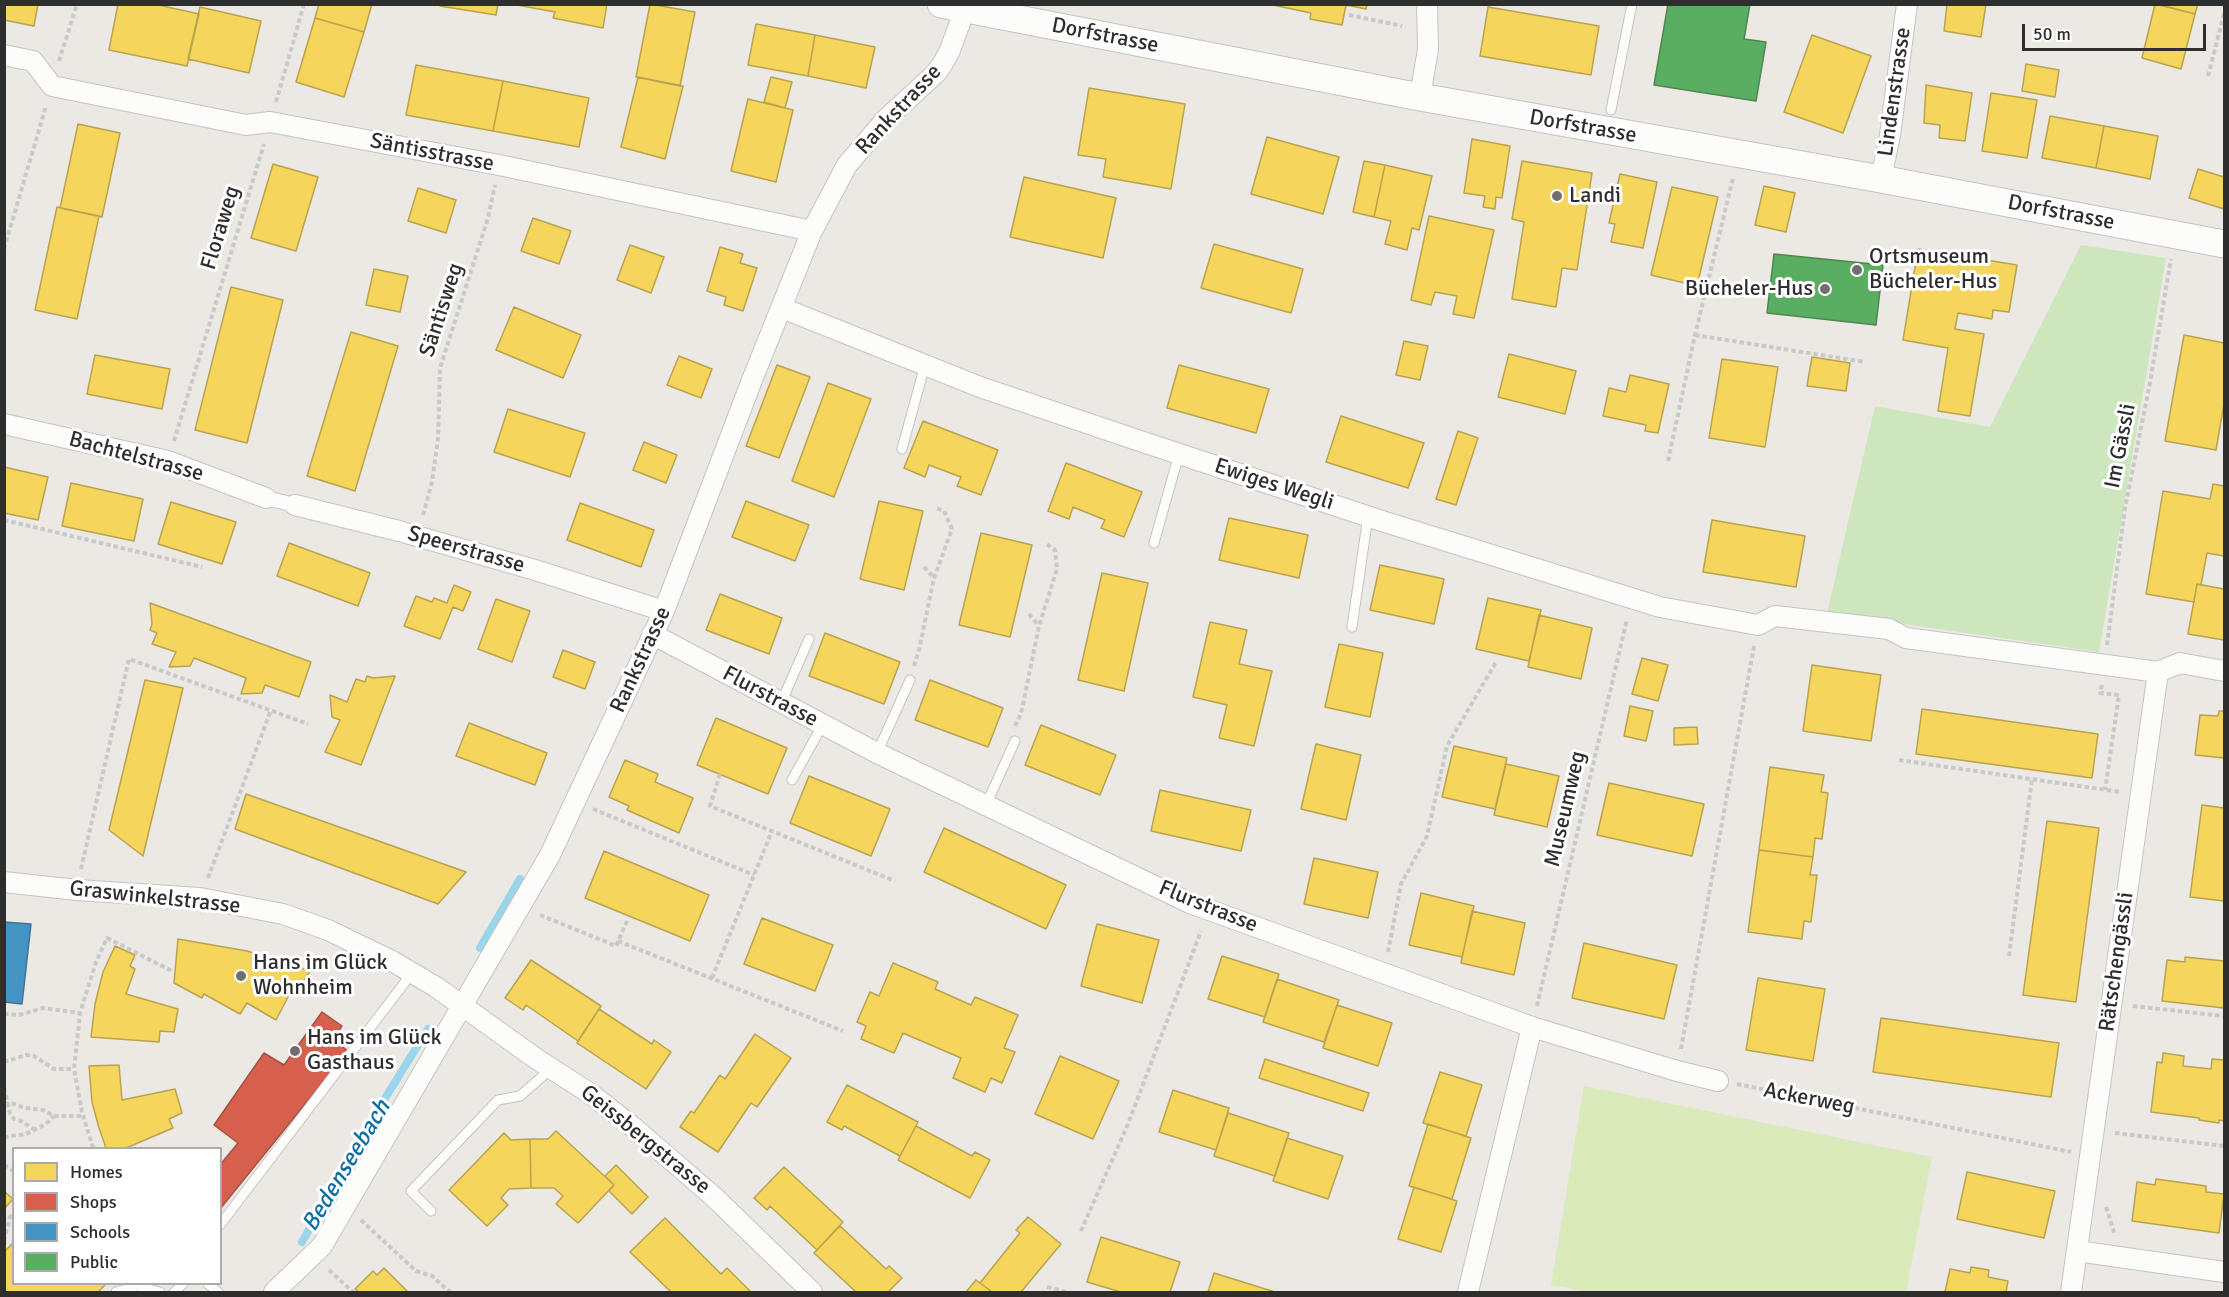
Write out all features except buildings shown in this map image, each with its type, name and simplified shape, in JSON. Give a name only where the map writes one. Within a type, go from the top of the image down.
[{"type":"main road","name":"Dorfstrasse","points":[[953,7],[1420,97],[2224,244]]},
{"type":"street","points":[[1420,97],[1428,49],[1427,4]]},
{"type":"street","name":"Lindenstrasse","points":[[1881,180],[1890,135],[1907,4]]},
{"type":"street","name":"Rankstrasse","points":[[274,1293],[322,1246],[550,855],[664,612],[752,380],[812,231],[847,165],[887,118],[942,65],[950,50],[953,7]]},
{"type":"street","points":[[4,55],[33,61],[52,86]]},
{"type":"street","name":"Säntisstrasse","points":[[52,86],[246,125],[270,122],[499,165],[812,231]]},
{"type":"street","name":"Ewiges Wegli","points":[[782,308],[980,387],[1368,516],[1660,607],[1767,620]]},
{"type":"street","name":"Bachtelstrasse","points":[[4,424],[168,461],[266,498]]},
{"type":"street","name":"Speerstrasse","points":[[266,498],[417,536],[536,570],[664,612]]},
{"type":"street","points":[[1767,620],[1889,629],[1906,638],[2158,672],[2180,663],[2224,671]]},
{"type":"street","name":"Flurstrasse","points":[[652,634],[877,753],[1209,910],[1532,1027]]},
{"type":"street","name":"Rätschengässli","points":[[2071,1293],[2158,672]]},
{"type":"street","name":"Graswinkelstrasse","points":[[4,882],[77,890],[200,898],[283,914],[328,930],[392,961],[462,1005]]},
{"type":"street","name":"Geissbergstrasse","points":[[462,1005],[591,1094],[633,1127],[714,1197],[812,1293]]},
{"type":"street","points":[[1468,1293],[1532,1027],[1677,1071],[1718,1081]]},
{"type":"street","points":[[2077,1251],[2224,1272]]},
{"type":"lane","points":[[1611,110],[1632,4]]},
{"type":"lane","points":[[902,449],[925,365]]},
{"type":"lane","points":[[1154,543],[1179,454]]},
{"type":"lane","points":[[1352,627],[1368,516]]},
{"type":"lane","points":[[781,703],[809,639]]},
{"type":"lane","points":[[877,753],[910,680]]},
{"type":"lane","points":[[792,780],[823,724]]},
{"type":"lane","points":[[986,805],[1015,741]]},
{"type":"lane","points":[[222,1222],[412,973]]},
{"type":"lane","points":[[431,1211],[411,1191],[498,1100],[520,1096],[552,1068]]},
{"type":"lane","points":[[116,1293],[137,1286],[160,1293]]},
{"type":"path","points":[[4,249],[77,4]]},
{"type":"path","name":"Floraweg","points":[[168,461],[304,4]]},
{"type":"path","points":[[2208,76],[2224,14]]},
{"type":"path","points":[[1349,15],[1402,26]]},
{"type":"path","name":"Säntisweg","points":[[417,536],[432,482],[438,439],[440,368],[488,218],[499,165]]},
{"type":"path","points":[[1668,461],[1695,335],[1734,174]]},
{"type":"path","name":"Im Gässli","points":[[2105,790],[2119,695],[2100,693],[2125,507],[2176,234]]},
{"type":"path","points":[[1695,335],[1865,362]]},
{"type":"path","points":[[914,663],[919,650],[934,578],[952,529],[944,511],[936,508]]},
{"type":"path","points":[[4,520],[202,567]]},
{"type":"path","points":[[1014,727],[1021,714],[1039,626],[1057,569],[1055,550],[1045,543]]},
{"type":"path","points":[[924,567],[934,578]]},
{"type":"path","name":"Museumweg","points":[[1532,1027],[1627,618],[1636,599]]},
{"type":"path","points":[[1029,614],[1039,626]]},
{"type":"path","points":[[1677,1071],[1767,620]]},
{"type":"path","points":[[77,890],[129,659],[308,724]]},
{"type":"path","points":[[1384,974],[1401,884],[1427,836],[1447,746],[1496,662]]},
{"type":"path","points":[[200,898],[271,710]]},
{"type":"path","points":[[1899,760],[2141,795]]},
{"type":"path","points":[[720,774],[710,806],[895,881]]},
{"type":"path","points":[[2009,956],[2032,779]]},
{"type":"path","points":[[575,802],[754,875]]},
{"type":"path","points":[[712,978],[772,831]]},
{"type":"path","points":[[520,906],[616,946],[627,921]]},
{"type":"path","points":[[1081,1231],[1128,1124],[1209,910]]},
{"type":"path","points":[[92,1147],[83,1116],[74,1069],[80,1013],[96,962],[107,938],[172,971]]},
{"type":"path","points":[[618,941],[843,1031]]},
{"type":"path","points":[[2133,1006],[2224,1016]]},
{"type":"path","points":[[4,1014],[19,1015],[43,1008],[80,1013]]},
{"type":"path","points":[[4,1062],[26,1055],[41,1059],[48,1067],[54,1069],[74,1069]]},
{"type":"path","name":"Ackerweg","points":[[1718,1081],[2090,1155]]},
{"type":"path","points":[[4,1088],[6,1103],[14,1119],[21,1120],[34,1130]]},
{"type":"path","points":[[6,1103],[43,1110],[54,1116],[83,1116]]},
{"type":"path","points":[[4,1137],[26,1134],[46,1124],[54,1116]]},
{"type":"path","points":[[2094,1131],[2224,1146]]},
{"type":"path","points":[[4,1241],[12,1216]]},
{"type":"path","points":[[360,1219],[416,1270],[432,1276],[450,1293]]},
{"type":"path","points":[[322,1263],[353,1293]]},
{"type":"path","points":[[1047,1287],[1066,1293]]},
{"type":"green space","points":[[2081,245],[2166,258],[2099,652],[1827,613],[1875,406],[1990,427]]},
{"type":"green space","points":[[1584,1086],[1932,1157],[1906,1292],[1589,1292],[1551,1285]]},
{"type":"waterway","name":"Bedenseebach","points":[[480,948],[520,879]]},
{"type":"waterway","name":"Bedenseebach","points":[[302,1242],[371,1121],[428,1029]]},
{"type":"place","name":"Landi","points":[[1557,196]]},
{"type":"place","name":"Ortsmuseum Bücheler-Hus","points":[[1857,270]]},
{"type":"place","name":"Bücheler-Hus","points":[[1825,289]]},
{"type":"place","name":"Hans im Glück Wohnheim","points":[[241,976]]},
{"type":"place","name":"Hans im Glück Gasthaus","points":[[295,1051]]}]
